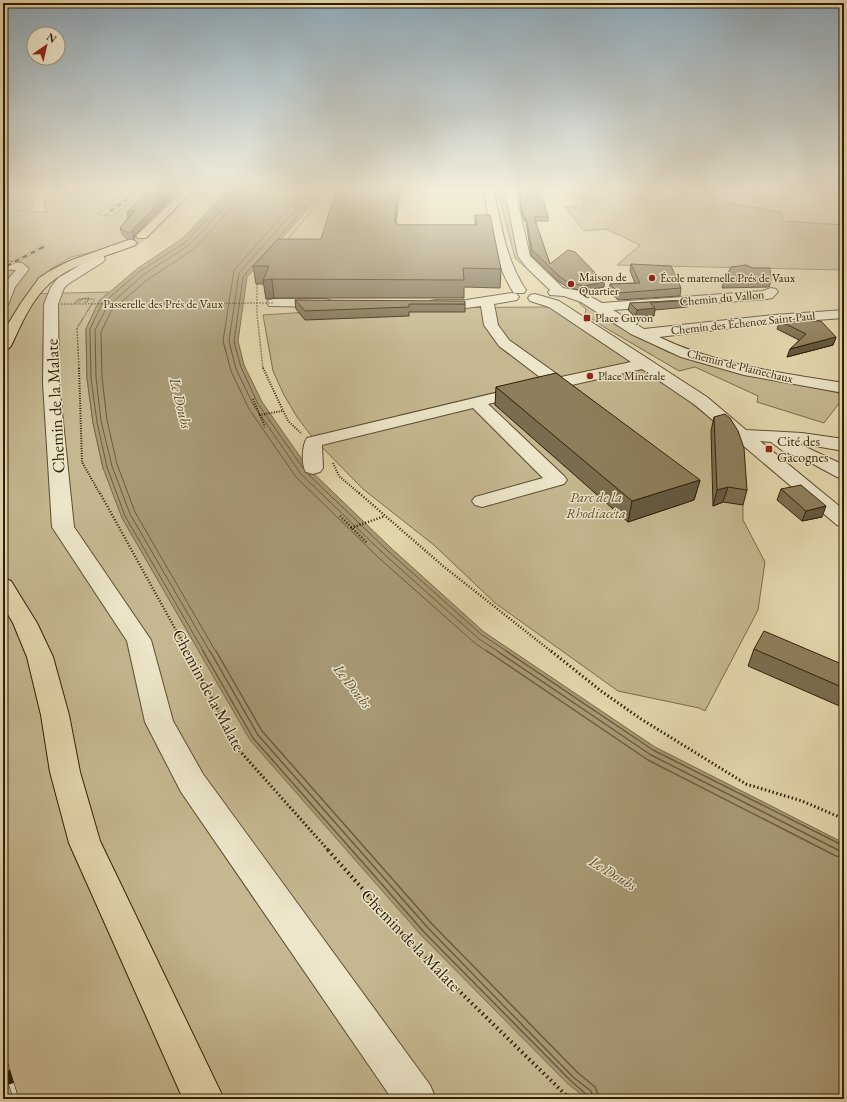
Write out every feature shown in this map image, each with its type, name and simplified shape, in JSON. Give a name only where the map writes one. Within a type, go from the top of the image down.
[{"type":"main road","points":[[3,346],[21,314],[44,281],[65,269],[131,243]]},
{"type":"main road","points":[[3,586],[25,623],[40,657],[56,715],[65,772],[85,843],[204,1099]]},
{"type":"street","points":[[502,242],[514,285],[515,294]]},
{"type":"street","points":[[521,242],[524,256],[531,265],[557,292],[577,308],[567,312]]},
{"type":"street","name":"Chemin de la Malate","points":[[98,256],[99,259],[63,281],[58,287],[62,304],[51,383],[63,527],[139,640],[159,722],[192,783],[416,1099]]},
{"type":"street","points":[[3,265],[18,266],[23,269],[9,286],[3,303],[21,314]]},
{"type":"street","points":[[507,265],[527,271],[542,285],[557,292]]},
{"type":"street","name":"Chemin de Plainechaux","points":[[557,292],[583,298],[599,307],[622,325],[685,354],[776,377],[844,388]]},
{"type":"street","name":"Chemin du Vallon","points":[[599,307],[767,295],[771,292]]},
{"type":"street","points":[[421,304],[466,304],[515,294],[534,293],[536,295],[535,298],[554,304],[567,312],[701,401],[844,521]]},
{"type":"street","points":[[487,300],[491,325],[504,343],[557,382]]},
{"type":"street","points":[[274,303],[341,303]]},
{"type":"street","name":"Chemin des Échenoz Saint-Paul","points":[[642,334],[770,319],[844,314]]},
{"type":"street","points":[[313,468],[313,442],[557,382],[645,364]]},
{"type":"street","points":[[477,402],[557,480],[482,501]]},
{"type":"street","points":[[741,435],[802,438],[844,445]]},
{"type":"street","points":[[772,436],[790,447],[820,460],[844,473]]},
{"type":"path","points":[[258,277],[258,314],[263,371],[288,421],[309,440],[325,447],[340,476],[443,566],[601,690],[642,719],[746,784],[802,801],[844,819]]},
{"type":"path","name":"Chemin de la Malate","points":[[62,304],[79,299],[89,298],[87,302],[79,302],[82,299],[95,299],[77,328],[82,462],[171,620],[239,750],[414,947],[570,1099]]},
{"type":"path","name":"Passerelle des Prés de Vaux","points":[[62,304],[274,303]]},
{"type":"path","points":[[253,399],[265,427]]},
{"type":"path","points":[[259,414],[282,411]]},
{"type":"path","points":[[340,516],[367,543]]},
{"type":"path","points":[[351,528],[386,516]]},
{"type":"green space","points":[[3,242],[125,242],[99,251],[71,257],[52,268],[27,294],[109,292],[99,301],[86,329],[87,378],[93,423],[103,468],[590,1099],[3,1099]]},
{"type":"green space","points":[[511,242],[516,242],[518,251],[526,268],[515,258]]},
{"type":"green space","points":[[635,242],[844,242],[844,270],[617,265],[640,245]]},
{"type":"green space","points":[[585,302],[610,322],[668,352],[729,370],[844,394],[844,397],[824,423],[757,402],[758,396],[695,367],[679,371],[604,327],[585,314],[586,309],[579,303]]},
{"type":"green space","name":"Parc de la Rhodiacéta","points":[[550,307],[686,399],[722,428],[743,505],[743,520],[765,562],[758,610],[705,711],[699,708],[618,691],[495,603],[434,545],[363,489],[313,438],[297,417],[284,395],[273,371],[263,315],[369,308]]},
{"type":"water","name":"Le Doubs","points":[[176,242],[278,242],[247,277],[238,341],[244,365],[262,402],[308,468],[391,548],[484,632],[655,747],[844,843],[844,1099],[587,1099],[567,1083],[421,935],[250,740],[122,518],[103,468],[93,423],[87,378],[86,329],[99,301],[138,268]]},
{"type":"building","points":[[275,242],[496,242],[501,269],[463,268],[464,280],[263,280],[269,266],[253,266]]},
{"type":"building","points":[[531,242],[543,242],[550,264],[568,250],[575,252],[604,282],[584,286],[567,282],[532,250]]},
{"type":"building","points":[[631,264],[671,266],[681,288],[619,293],[610,284],[640,283]]},
{"type":"building","points":[[746,265],[753,268],[770,268],[771,280],[724,281],[731,267]]},
{"type":"building","points":[[295,300],[465,301],[465,304],[409,304],[409,307],[305,311]]},
{"type":"building","points":[[689,300],[650,303],[655,308],[637,310],[630,303]]},
{"type":"building","points":[[780,321],[821,321],[836,337],[790,349],[806,334]]},
{"type":"building","points":[[556,373],[700,480],[632,501],[496,387]]},
{"type":"building","points":[[725,414],[730,418],[738,431],[744,448],[747,490],[728,487],[717,490],[714,417]]},
{"type":"building","points":[[801,485],[826,506],[806,511],[781,489]]},
{"type":"building","points":[[764,631],[844,665],[844,688],[754,649]]},
{"type":"railway","points":[[3,268],[43,247]]},
{"type":"railway","points":[[3,1057],[16,1099]]},
{"type":"place","name":"École maternelle Prés de Vaux","points":[[652,278]]},
{"type":"place","name":"Maison de Quartier","points":[[571,284]]},
{"type":"place","name":"Place Guyon","points":[[587,318]]},
{"type":"place","name":"Place Minérale","points":[[590,376]]},
{"type":"place","name":"Cité des Gacognes","points":[[769,449]]}]
